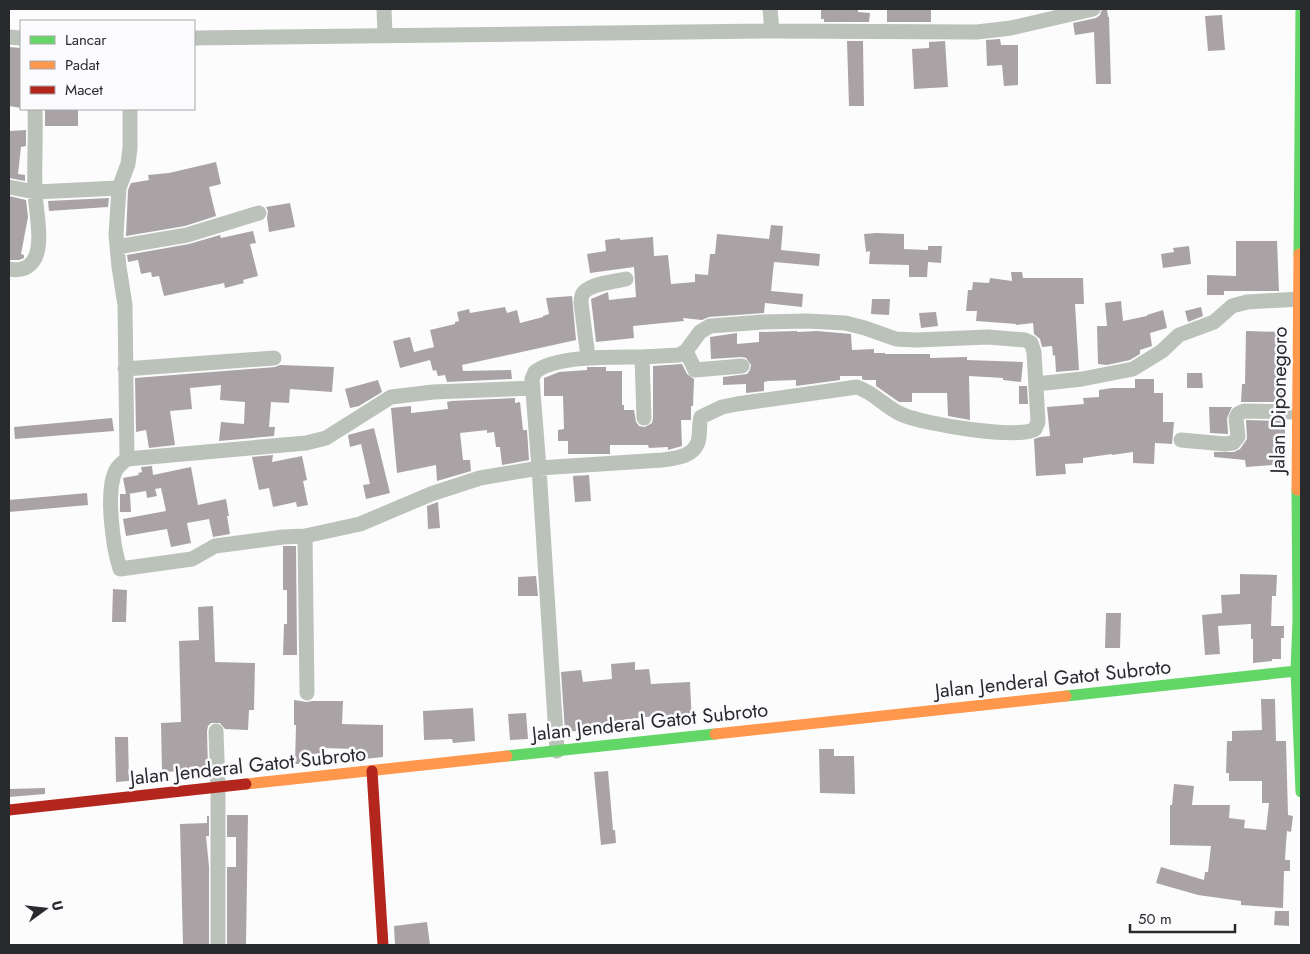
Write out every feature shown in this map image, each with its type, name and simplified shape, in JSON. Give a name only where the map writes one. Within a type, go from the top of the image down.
[{"type":"main road","name":"Jalan Diponegoro","points":[[1301,9],[1296,515],[1300,620],[1296,671],[1299,696],[1301,792]]},
{"type":"main road","name":"Jalan Jenderal Gatot Subroto","points":[[9,810],[1296,671]]},
{"type":"main road","points":[[372,771],[384,945]]},
{"type":"street","points":[[384,9],[385,35]]},
{"type":"street","points":[[770,9],[772,31]]},
{"type":"street","points":[[195,38],[772,31],[976,32],[1011,28],[1084,10]]},
{"type":"street","points":[[9,269],[23,269],[31,263],[36,254],[38,241],[35,192],[35,110]]},
{"type":"street","points":[[127,459],[125,305],[117,247],[117,213],[120,188],[130,156],[130,110]]},
{"type":"street","points":[[9,187],[35,192],[120,188]]},
{"type":"street","points":[[117,247],[187,235],[259,213]]},
{"type":"street","points":[[588,357],[581,296],[584,291],[591,288],[626,279]]},
{"type":"street","points":[[1036,384],[1082,379],[1133,369],[1162,351],[1179,335],[1214,322],[1232,306],[1248,302],[1299,299]]},
{"type":"street","points":[[533,388],[433,392],[391,397],[326,438],[306,443],[127,459],[115,471],[112,483],[113,539],[120,569],[192,559],[215,546],[305,536],[360,524],[432,494],[480,478],[539,468],[662,460],[680,457],[694,451],[698,444],[701,417],[722,407],[858,387],[902,415],[916,419],[977,430],[1028,432],[1035,429],[1038,422],[1036,384],[1033,347],[1027,340],[980,337],[896,339],[845,323],[807,321],[710,326],[700,332],[686,351],[678,355],[588,357],[545,366],[537,370],[532,379],[533,388],[539,468],[557,751]]},
{"type":"street","points":[[686,351],[695,370],[742,366]]},
{"type":"street","points":[[642,357],[644,418]]},
{"type":"street","points":[[125,369],[274,358]]},
{"type":"street","points":[[1181,440],[1224,444],[1233,443],[1238,437],[1236,418],[1238,414],[1244,411],[1298,412]]},
{"type":"street","points":[[305,536],[307,693]]},
{"type":"street","points":[[216,731],[218,945]]},
{"type":"building","points":[[821,9],[858,9],[858,12],[870,13],[869,22],[824,22],[824,19],[821,19]]},
{"type":"building","points":[[887,9],[931,9],[931,22],[887,22]]},
{"type":"building","points":[[1102,9],[1107,9],[1109,17],[1111,84],[1096,84],[1094,32],[1075,35],[1073,23],[1096,18],[1100,15]]},
{"type":"building","points":[[1222,15],[1225,50],[1208,51],[1205,16]]},
{"type":"building","points":[[1000,39],[1001,45],[1018,45],[1018,85],[1004,86],[1002,65],[987,66],[986,40]]},
{"type":"building","points":[[847,41],[863,41],[864,106],[849,106]]},
{"type":"building","points":[[945,41],[948,87],[914,89],[912,49],[929,48],[929,42]]},
{"type":"building","points":[[9,47],[20,48],[20,108],[9,106]]},
{"type":"building","points":[[45,110],[78,110],[78,126],[45,126]]},
{"type":"building","points":[[26,130],[26,146],[21,147],[18,174],[25,175],[25,181],[9,178],[9,131]]},
{"type":"building","points":[[216,162],[221,184],[209,187],[216,216],[185,226],[126,236],[128,190],[131,183],[149,180],[148,175],[169,173]]},
{"type":"building","points":[[9,196],[26,200],[28,217],[21,254],[24,255],[24,258],[19,260],[9,260]]},
{"type":"building","points":[[109,198],[108,207],[49,211],[48,201]]},
{"type":"building","points":[[290,203],[295,227],[269,232],[268,211],[266,207]]},
{"type":"building","points":[[771,225],[783,226],[781,250],[820,254],[819,266],[774,262],[771,291],[803,294],[802,307],[765,303],[764,313],[709,317],[702,320],[683,318],[684,321],[633,326],[634,338],[596,342],[591,299],[608,292],[609,300],[636,297],[634,267],[590,273],[587,254],[606,251],[605,240],[653,237],[654,256],[668,255],[671,284],[695,282],[695,274],[708,275],[710,254],[715,254],[717,234],[769,239]]},
{"type":"building","points":[[253,231],[256,243],[250,244],[258,276],[243,280],[244,283],[225,288],[224,283],[164,296],[159,276],[152,277],[151,272],[141,274],[138,260],[128,262],[127,255],[189,244],[220,235],[221,238]]},
{"type":"building","points":[[864,234],[904,234],[904,249],[928,250],[928,246],[942,246],[941,263],[928,262],[927,277],[909,277],[909,265],[869,264],[870,251],[866,252]]},
{"type":"building","points":[[1236,241],[1277,241],[1279,291],[1224,291],[1224,295],[1207,295],[1207,275],[1236,276]]},
{"type":"building","points":[[1189,246],[1191,264],[1163,268],[1161,254],[1174,252],[1173,248]]},
{"type":"building","points":[[1011,272],[1022,272],[1023,278],[1083,278],[1084,304],[1075,304],[1079,370],[1056,372],[1055,355],[1053,356],[1052,346],[1042,347],[1040,339],[1034,334],[1033,323],[1016,325],[976,321],[977,311],[966,311],[968,290],[972,290],[973,282],[989,283],[990,278],[1012,281]]},
{"type":"building","points":[[572,296],[576,340],[462,365],[463,371],[511,370],[512,379],[447,382],[445,375],[438,376],[436,370],[433,371],[430,360],[400,368],[393,341],[410,337],[414,352],[434,347],[430,330],[455,324],[455,322],[459,321],[457,312],[469,309],[470,313],[505,307],[507,313],[517,310],[520,323],[549,314],[546,298]]},
{"type":"building","points":[[872,299],[890,299],[889,315],[871,314]]},
{"type":"building","points":[[1121,301],[1123,321],[1147,316],[1163,310],[1167,328],[1150,333],[1152,346],[1140,350],[1140,354],[1130,360],[1107,365],[1098,364],[1097,326],[1107,326],[1105,303]]},
{"type":"building","points":[[1201,307],[1203,316],[1188,322],[1185,311]]},
{"type":"building","points":[[936,312],[938,326],[921,328],[919,313]]},
{"type":"building","points":[[797,331],[851,334],[852,350],[874,349],[874,353],[885,354],[930,354],[930,358],[967,357],[967,360],[1023,362],[1021,382],[1003,380],[1003,378],[969,376],[970,420],[948,416],[947,393],[912,393],[912,402],[899,402],[876,386],[876,380],[864,380],[862,376],[840,376],[840,380],[796,386],[796,380],[768,381],[764,382],[764,391],[746,393],[746,384],[723,385],[723,377],[747,374],[751,365],[746,358],[742,357],[711,359],[710,337],[737,333],[737,344],[759,342],[759,332]]},
{"type":"building","points":[[1246,331],[1286,332],[1285,402],[1241,402],[1242,384],[1245,384]]},
{"type":"building","points":[[682,364],[687,374],[694,379],[691,420],[681,420],[682,446],[668,450],[668,447],[649,448],[648,445],[610,445],[610,454],[568,454],[568,441],[558,441],[558,430],[564,429],[563,396],[544,396],[544,378],[559,372],[587,370],[587,367],[606,367],[606,371],[622,371],[622,405],[624,405],[624,410],[634,410],[636,422],[639,426],[645,427],[652,423],[653,418],[653,366]]},
{"type":"building","points":[[280,365],[334,367],[332,392],[290,389],[289,403],[271,402],[269,427],[275,427],[274,436],[219,441],[221,422],[244,424],[245,402],[220,400],[221,385],[190,388],[192,409],[170,411],[175,445],[149,448],[146,430],[136,432],[135,378],[275,367]]},
{"type":"building","points":[[1187,373],[1202,373],[1203,388],[1187,388]]},
{"type":"building","points":[[1135,379],[1154,379],[1154,393],[1163,393],[1163,422],[1174,422],[1172,444],[1155,443],[1154,464],[1133,463],[1133,452],[1112,454],[1083,458],[1083,463],[1065,464],[1066,474],[1036,476],[1034,439],[1050,436],[1047,407],[1084,404],[1083,398],[1099,397],[1099,390],[1135,388]]},
{"type":"building","points":[[378,380],[382,392],[359,406],[350,408],[345,389]]},
{"type":"building","points":[[1019,386],[1027,386],[1028,404],[1019,404]]},
{"type":"building","points":[[515,398],[515,403],[520,402],[523,430],[527,430],[529,460],[502,465],[500,447],[496,447],[494,432],[487,433],[487,430],[460,433],[463,460],[470,460],[471,471],[437,481],[436,465],[397,473],[391,408],[411,406],[411,413],[448,409],[447,402],[451,401]]},
{"type":"building","points":[[1209,407],[1232,407],[1227,418],[1228,434],[1210,433]]},
{"type":"building","points":[[112,418],[114,431],[15,439],[14,427]]},
{"type":"building","points":[[1246,420],[1285,421],[1285,460],[1283,460],[1283,464],[1246,467],[1245,460],[1214,457],[1214,452],[1234,452],[1240,449],[1247,439]]},
{"type":"building","points":[[374,428],[390,493],[366,499],[363,485],[370,484],[361,444],[350,447],[348,435]]},
{"type":"building","points":[[273,455],[272,462],[302,456],[307,480],[303,481],[308,505],[297,507],[296,502],[273,507],[269,488],[259,490],[252,457]]},
{"type":"building","points":[[152,466],[153,475],[191,467],[198,505],[226,499],[230,534],[213,537],[209,519],[187,523],[191,543],[171,547],[167,529],[126,536],[123,519],[166,511],[161,488],[155,489],[157,496],[147,498],[146,491],[128,494],[130,494],[131,512],[120,512],[120,494],[126,494],[123,478],[139,475],[138,473],[142,472],[141,467]]},
{"type":"building","points":[[589,475],[591,501],[575,502],[573,476]]},
{"type":"building","points":[[87,493],[88,505],[9,512],[9,500]]},
{"type":"building","points":[[438,502],[440,528],[428,529],[427,506]]},
{"type":"building","points":[[283,546],[296,546],[297,655],[283,655],[284,624],[287,624],[287,590],[283,590]]},
{"type":"building","points":[[1240,574],[1277,575],[1276,596],[1272,596],[1271,626],[1284,626],[1284,638],[1281,638],[1281,659],[1253,663],[1251,624],[1218,626],[1220,654],[1205,655],[1202,615],[1222,613],[1221,595],[1240,594]]},
{"type":"building","points":[[536,576],[538,596],[518,596],[518,577]]},
{"type":"building","points":[[113,589],[127,590],[126,622],[112,622]]},
{"type":"building","points":[[213,606],[215,662],[255,663],[254,710],[249,710],[248,730],[225,729],[220,723],[211,723],[207,731],[208,770],[162,772],[161,723],[181,722],[179,641],[199,640],[198,607]]},
{"type":"building","points":[[1106,613],[1121,613],[1120,648],[1105,648]]},
{"type":"building","points":[[635,662],[635,670],[649,669],[651,684],[690,682],[692,724],[664,727],[663,715],[614,721],[615,732],[600,733],[600,729],[565,732],[561,672],[581,670],[583,682],[612,679],[611,664]]},
{"type":"building","points":[[1261,699],[1275,699],[1276,741],[1286,741],[1288,815],[1293,816],[1291,832],[1287,831],[1285,860],[1290,860],[1290,871],[1284,871],[1283,908],[1241,905],[1241,901],[1198,895],[1156,883],[1161,867],[1204,880],[1205,872],[1208,872],[1211,846],[1170,845],[1170,805],[1172,805],[1174,784],[1194,786],[1192,805],[1230,805],[1229,818],[1245,820],[1244,828],[1266,830],[1269,803],[1262,803],[1262,781],[1229,781],[1229,773],[1226,773],[1227,741],[1232,741],[1232,731],[1262,730]]},
{"type":"building","points":[[294,700],[307,702],[343,701],[342,724],[383,725],[383,757],[355,760],[355,749],[322,748],[322,764],[295,764],[296,725],[294,725]]},
{"type":"building","points":[[473,708],[475,741],[453,743],[452,739],[424,740],[423,711]]},
{"type":"building","points":[[526,713],[528,739],[510,740],[508,714]]},
{"type":"building","points":[[115,737],[128,737],[129,781],[116,782]]},
{"type":"building","points":[[819,749],[834,749],[834,756],[854,756],[855,794],[820,793]]},
{"type":"building","points":[[608,771],[613,830],[615,830],[616,843],[601,845],[594,772]]},
{"type":"building","points":[[45,788],[45,794],[9,797],[9,789]]},
{"type":"building","points":[[227,815],[248,815],[246,945],[227,945],[227,867],[236,867],[236,837],[227,837]]},
{"type":"building","points":[[207,816],[209,816],[209,836],[206,836],[209,867],[209,945],[183,945],[180,824],[207,823]]},
{"type":"building","points":[[1275,911],[1289,911],[1289,926],[1274,925]]},
{"type":"building","points":[[427,922],[430,945],[395,945],[394,926]]},
{"type":"traffic: fast","points":[[1299,254],[1301,9]]},
{"type":"traffic: fast","points":[[1297,490],[1298,620],[1296,671],[1301,792]]},
{"type":"traffic: fast","points":[[1066,696],[1296,671]]},
{"type":"traffic: fast","points":[[507,756],[715,734]]},
{"type":"traffic: slow","points":[[1297,490],[1299,254]]},
{"type":"traffic: slow","points":[[715,734],[1066,696]]},
{"type":"traffic: slow","points":[[246,784],[507,756]]},
{"type":"traffic: jam","points":[[372,771],[383,945]]},
{"type":"traffic: jam","points":[[9,810],[246,784]]}]
